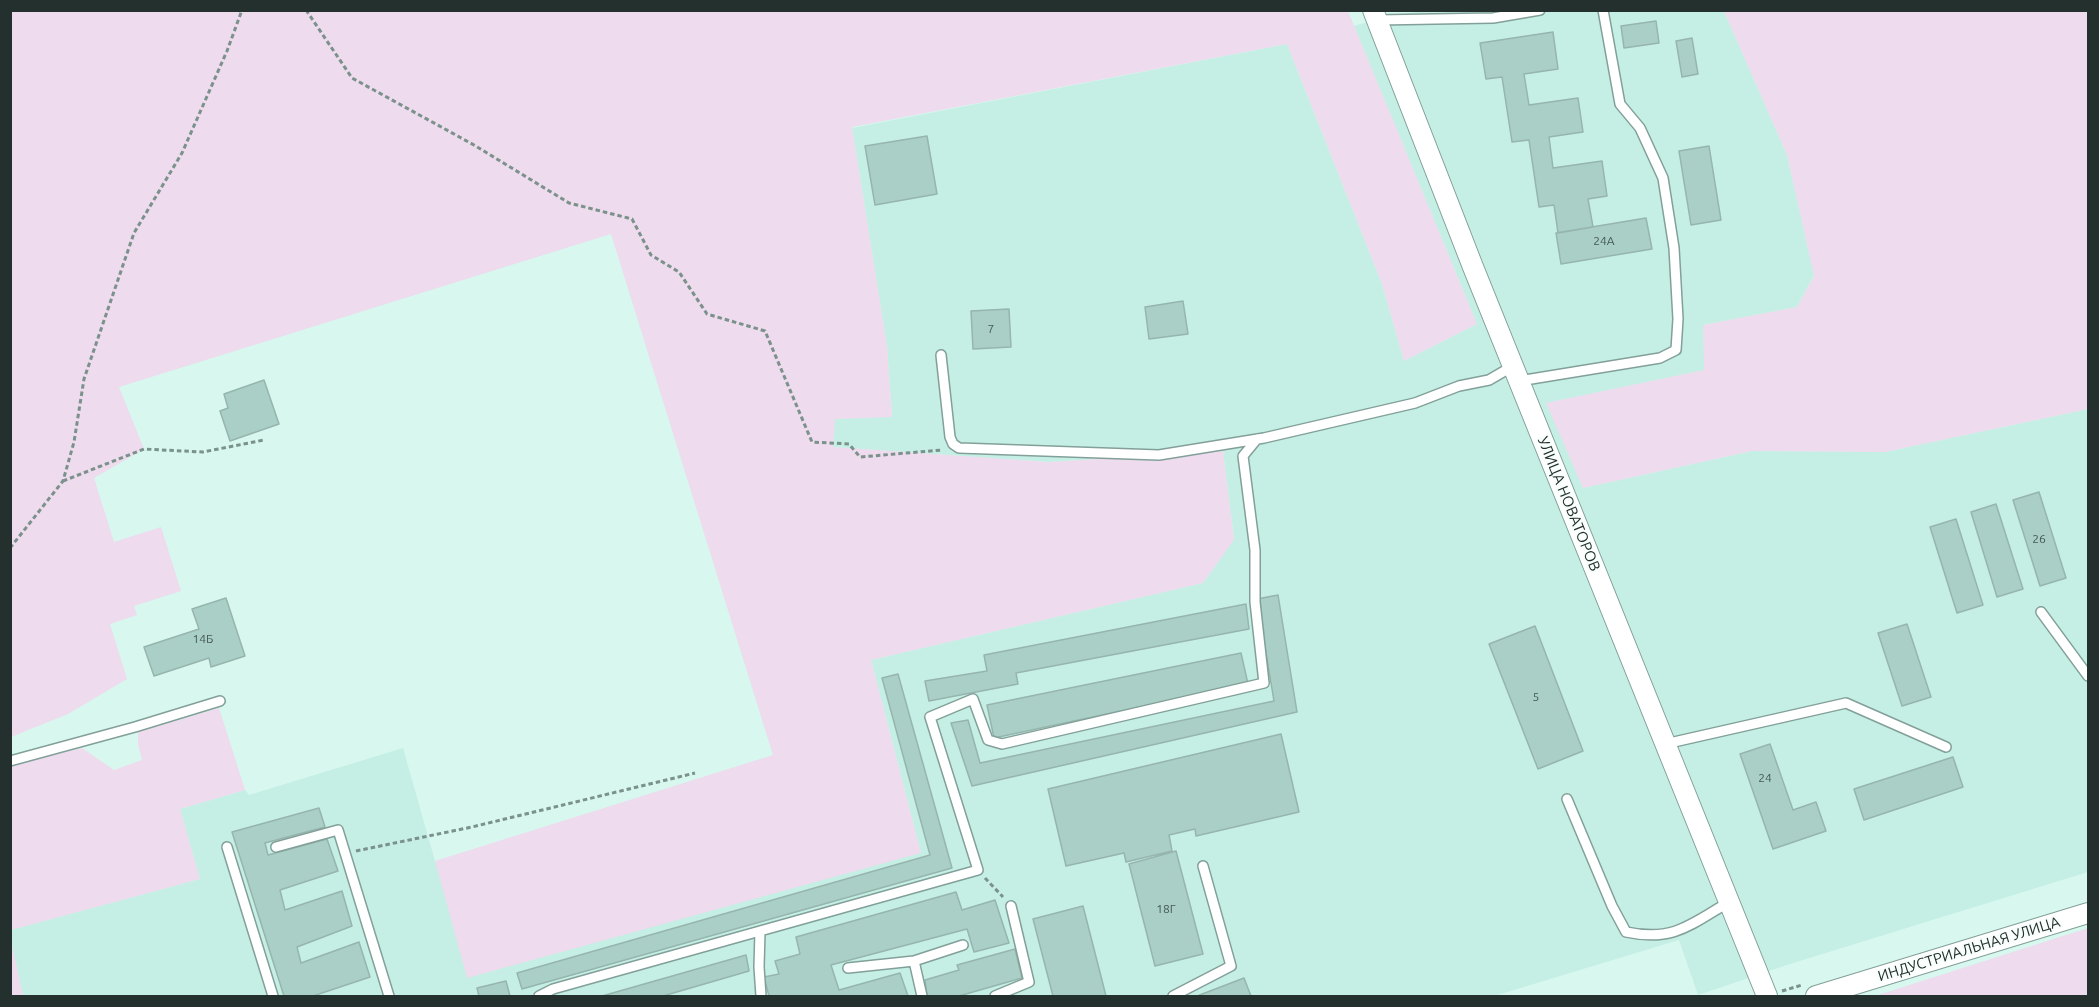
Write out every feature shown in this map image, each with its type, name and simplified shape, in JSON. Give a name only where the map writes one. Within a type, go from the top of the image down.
[{"type":"street","name":"УЛИЦА НОВАТОРОВ","points":[[1375,15],[1516,373],[1767,996]]},
{"type":"street","name":"ИНДУСТРИАЛЬНАЯ УЛИЦА","points":[[1816,996],[2088,913]]},
{"type":"lane","points":[[1375,15],[1492,18],[1540,10]]},
{"type":"lane","points":[[941,355],[950,437],[953,444],[959,448],[1159,455],[1257,439],[1415,403],[1459,386],[1516,373],[1660,358],[1676,350],[1678,319],[1674,248],[1663,178],[1640,128],[1620,104],[1603,10]]},
{"type":"lane","points":[[539,996],[554,989],[978,870],[930,717],[973,699],[988,740],[1002,744],[1264,683],[1256,602],[1256,550],[1243,456],[1257,439]]},
{"type":"lane","points":[[2041,612],[2088,676]]},
{"type":"lane","points":[[10,761],[220,701]]},
{"type":"lane","points":[[1665,744],[1846,703],[1946,747]]},
{"type":"lane","points":[[1567,799],[1612,906],[1626,932],[1648,936],[1676,932],[1729,902]]},
{"type":"lane","points":[[276,847],[338,830],[389,996]]},
{"type":"lane","points":[[227,847],[273,996]]},
{"type":"lane","points":[[1173,996],[1231,966],[1203,866]]},
{"type":"lane","points":[[995,996],[1029,982],[1011,906]]},
{"type":"lane","points":[[760,931],[760,996]]},
{"type":"lane","points":[[848,968],[914,961],[963,945]]},
{"type":"lane","points":[[914,961],[922,996]]},
{"type":"path","points":[[10,549],[63,481],[74,442],[86,371],[134,233],[182,153],[227,51],[242,10]]},
{"type":"path","points":[[306,10],[352,78],[474,145],[569,203],[632,219],[651,255],[679,272],[707,314],[765,331],[812,442],[849,444],[860,457],[959,448]]},
{"type":"path","points":[[63,481],[144,449],[203,452],[264,440]]},
{"type":"path","points":[[345,854],[472,827],[695,773]]},
{"type":"path","points":[[978,870],[1011,906]]},
{"type":"shaded area","points":[[1433,10],[1724,11],[1787,155],[1814,275],[1797,307],[1703,325],[1705,370],[1547,403],[1583,488],[1752,451],[1885,452],[2088,409],[2088,872],[1790,964],[1698,995],[1679,940],[1494,996],[23,996],[10,930],[200,879],[180,809],[245,790],[249,795],[403,748],[435,861],[921,853],[871,660],[1203,583],[1234,539],[1223,451],[1049,462],[833,447],[834,419],[892,416],[887,346],[852,128],[1287,44],[1382,284],[1404,361],[1477,324],[1354,26],[1392,15]]},
{"type":"shaded area","points":[[11,11],[1348,11],[1477,324],[1404,361],[1382,284],[1287,44],[852,127],[887,346],[892,417],[835,419],[833,447],[1049,462],[1223,451],[1234,540],[1203,583],[871,660],[921,853],[467,978],[435,861],[773,755],[611,234],[119,387],[144,449],[94,478],[114,542],[161,527],[181,591],[134,606],[137,615],[110,624],[127,679],[68,714],[11,737]]},
{"type":"shaded area","points":[[1724,11],[2088,11],[2088,409],[1885,452],[1752,451],[1583,488],[1546,403],[1704,370],[1703,325],[1797,307],[1814,276],[1787,155]]},
{"type":"shaded area","points":[[219,708],[245,790],[180,809],[200,879],[11,930],[11,765],[82,748],[114,770],[142,760],[138,732]]},
{"type":"shaded area","points":[[2088,928],[2088,996],[1875,996]]},
{"type":"shaded area","points":[[11,940],[23,996],[11,996]]},
{"type":"building","points":[[1656,21],[1659,43],[1624,48],[1621,26]]},
{"type":"building","points":[[1553,32],[1558,69],[1524,74],[1529,105],[1578,98],[1583,132],[1549,137],[1553,168],[1602,161],[1607,196],[1588,199],[1593,227],[1558,233],[1554,205],[1539,207],[1529,140],[1512,142],[1502,77],[1486,79],[1480,43]]},
{"type":"building","points":[[1692,38],[1698,74],[1682,77],[1676,41]]},
{"type":"building","points":[[927,136],[937,194],[875,205],[865,146]]},
{"type":"building","points":[[1709,146],[1721,220],[1691,225],[1679,151]]},
{"type":"building","points":[[1646,218],[1652,249],[1561,264],[1556,233]]},
{"type":"building","points":[[1183,301],[1188,334],[1149,339],[1145,307]]},
{"type":"building","points":[[1009,309],[1011,347],[973,349],[971,311]]},
{"type":"building","points":[[264,380],[279,424],[230,441],[220,411],[228,408],[224,394]]},
{"type":"building","points":[[2039,492],[2066,578],[2040,586],[2013,500]]},
{"type":"building","points":[[1996,504],[2023,589],[1997,597],[1971,512]]},
{"type":"building","points":[[1956,519],[1983,605],[1957,613],[1930,527]]},
{"type":"building","points":[[1278,595],[1297,712],[972,786],[951,723],[968,720],[980,763],[1274,701],[1257,599]]},
{"type":"building","points":[[226,598],[245,656],[211,667],[209,658],[154,676],[144,647],[199,629],[192,609]]},
{"type":"building","points":[[1246,604],[1249,629],[1016,673],[1018,684],[929,701],[925,681],[987,671],[984,655]]},
{"type":"building","points":[[1907,624],[1931,697],[1902,706],[1878,633]]},
{"type":"building","points":[[1535,626],[1583,751],[1538,769],[1489,644]]},
{"type":"building","points":[[1241,653],[1248,684],[994,738],[987,705]]},
{"type":"building","points":[[898,674],[952,868],[522,989],[517,973],[930,855],[882,678]]},
{"type":"building","points":[[1281,734],[1299,812],[1196,836],[1195,829],[1169,835],[1172,851],[1126,862],[1124,853],[1066,866],[1048,789]]},
{"type":"building","points":[[1770,744],[1793,810],[1816,802],[1826,831],[1773,849],[1740,754]]},
{"type":"building","points":[[1953,757],[1963,787],[1864,820],[1854,789]]},
{"type":"building","points":[[319,808],[325,827],[265,843],[268,855],[327,839],[338,871],[280,890],[285,910],[342,891],[352,926],[297,947],[301,963],[359,942],[370,977],[313,996],[284,996],[232,832]]},
{"type":"building","points":[[1176,851],[1203,954],[1155,966],[1129,864]]},
{"type":"building","points":[[956,892],[962,910],[995,900],[1009,943],[974,952],[967,929],[831,965],[839,990],[900,973],[908,996],[769,996],[764,977],[779,974],[775,961],[800,954],[796,937]]},
{"type":"building","points":[[1083,906],[1106,996],[1053,996],[1033,919]]},
{"type":"building","points":[[1015,949],[1022,978],[959,996],[927,996],[925,980],[959,970],[957,965]]},
{"type":"building","points":[[746,955],[749,971],[663,996],[602,996]]},
{"type":"building","points":[[1244,978],[1251,996],[1197,996]]},
{"type":"building","points":[[506,981],[510,996],[479,996],[477,988]]}]
